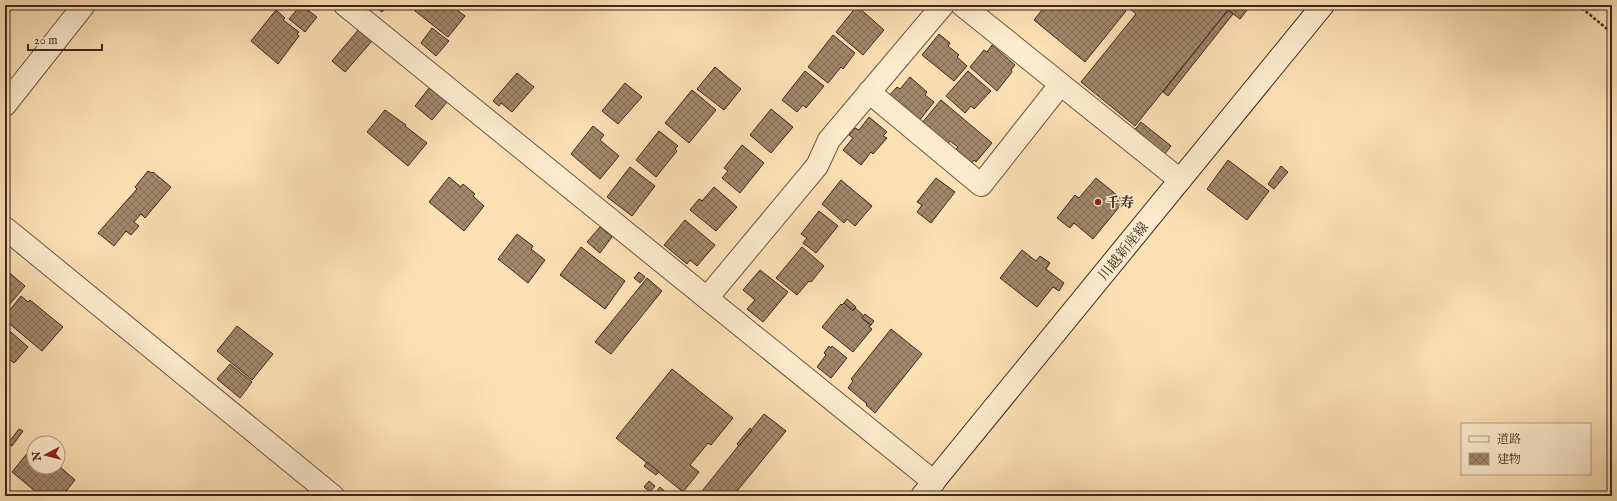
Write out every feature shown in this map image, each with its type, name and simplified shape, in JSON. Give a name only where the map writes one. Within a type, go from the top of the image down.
[{"type":"street","points":[[5,105],[84,5]]},
{"type":"street","points":[[345,5],[707,298],[928,489]]},
{"type":"street","points":[[707,298],[817,166],[829,140],[943,5]]},
{"type":"street","points":[[962,5],[1180,180]]},
{"type":"street","name":"川越新座線","points":[[928,489],[1323,5]]},
{"type":"street","points":[[869,92],[981,185],[1060,85]]},
{"type":"street","points":[[5,228],[333,496]]},
{"type":"path","points":[[1578,5],[1612,33]]},
{"type":"building","points":[[301,5],[317,17],[305,32],[289,19]]},
{"type":"building","points":[[373,5],[388,5],[382,12]]},
{"type":"building","points":[[420,5],[457,5],[459,7],[457,10],[465,16],[448,37],[415,11]]},
{"type":"building","points":[[1046,5],[1119,5],[1126,11],[1085,62],[1034,20]]},
{"type":"building","points":[[1129,5],[1251,5],[1240,19],[1228,10],[1135,126],[1081,82],[1136,14],[1128,7]]},
{"type":"building","points":[[857,6],[884,30],[863,55],[836,32]]},
{"type":"building","points":[[276,10],[285,18],[283,20],[299,32],[297,34],[299,36],[278,64],[251,41]]},
{"type":"building","points":[[1228,10],[1233,14],[1168,96],[1163,92]]},
{"type":"building","points":[[432,28],[449,41],[436,56],[421,43]]},
{"type":"building","points":[[359,29],[372,41],[345,72],[332,61]]},
{"type":"building","points":[[939,34],[950,43],[948,46],[959,55],[957,57],[967,66],[954,81],[922,55]]},
{"type":"building","points":[[833,35],[855,53],[843,69],[841,67],[828,83],[808,67]]},
{"type":"building","points":[[992,45],[1015,65],[1011,70],[1012,72],[997,91],[970,67],[984,50],[987,52]]},
{"type":"building","points":[[715,67],[741,89],[724,110],[697,89]]},
{"type":"building","points":[[805,71],[824,86],[806,108],[803,105],[797,112],[782,100]]},
{"type":"building","points":[[968,71],[991,91],[974,109],[971,106],[965,113],[946,96]]},
{"type":"building","points":[[517,73],[534,87],[512,112],[501,103],[499,106],[493,101]]},
{"type":"building","points":[[910,77],[927,92],[925,95],[934,102],[919,121],[887,98],[897,87],[900,89]]},
{"type":"building","points":[[625,83],[642,97],[618,124],[602,111]]},
{"type":"building","points":[[429,88],[447,102],[432,120],[415,106]]},
{"type":"building","points":[[692,90],[716,110],[689,143],[665,123]]},
{"type":"building","points":[[941,100],[992,143],[976,162],[974,160],[970,166],[953,152],[958,147],[950,141],[946,146],[921,124]]},
{"type":"building","points":[[771,109],[793,127],[771,153],[750,135]]},
{"type":"building","points":[[385,110],[427,143],[408,166],[367,132]]},
{"type":"building","points":[[869,117],[887,132],[883,136],[887,138],[873,154],[871,152],[861,165],[843,150],[853,138],[849,135],[855,128],[859,130]]},
{"type":"building","points":[[1141,122],[1171,146],[1163,156],[1133,132]]},
{"type":"building","points":[[593,126],[604,135],[600,140],[619,156],[600,179],[571,154]]},
{"type":"building","points":[[659,131],[678,146],[675,149],[677,151],[656,177],[636,160]]},
{"type":"building","points":[[742,145],[764,163],[740,193],[722,178],[728,171],[724,168]]},
{"type":"building","points":[[1228,160],[1269,191],[1247,220],[1207,189]]},
{"type":"building","points":[[1281,166],[1288,172],[1274,189],[1268,184]]},
{"type":"building","points":[[630,167],[655,186],[632,216],[607,197]]},
{"type":"building","points":[[148,171],[153,172],[171,187],[145,218],[141,214],[134,222],[139,226],[131,235],[126,231],[114,246],[98,233],[137,189],[135,187]]},
{"type":"building","points":[[449,177],[461,187],[463,184],[475,194],[473,196],[484,206],[464,231],[429,202]]},
{"type":"building","points":[[936,178],[955,192],[931,223],[917,212],[922,205],[917,202]]},
{"type":"building","points":[[1096,178],[1124,201],[1093,239],[1074,223],[1070,228],[1057,218],[1075,195],[1079,198]]},
{"type":"building","points":[[841,180],[872,206],[855,226],[847,219],[844,223],[822,204]]},
{"type":"building","points":[[714,187],[737,207],[716,231],[690,210],[699,199],[702,201]]},
{"type":"building","points":[[819,211],[838,226],[816,253],[803,243],[807,238],[801,234]]},
{"type":"building","points":[[685,220],[715,245],[697,266],[690,260],[687,264],[664,245]]},
{"type":"building","points":[[600,227],[612,237],[600,253],[587,242]]},
{"type":"building","points":[[517,234],[533,246],[531,249],[545,260],[528,283],[498,259]]},
{"type":"building","points":[[581,247],[625,281],[605,309],[560,275]]},
{"type":"building","points":[[802,247],[824,266],[811,282],[809,281],[797,295],[776,278]]},
{"type":"building","points":[[1022,250],[1036,261],[1040,256],[1050,263],[1046,269],[1064,283],[1059,291],[1053,287],[1037,307],[1000,278]]},
{"type":"building","points":[[5,269],[25,286],[5,310]]},
{"type":"building","points":[[760,270],[788,292],[763,322],[747,309],[755,300],[743,290]]},
{"type":"building","points":[[639,272],[645,277],[640,283],[634,278]]},
{"type":"building","points":[[647,278],[662,291],[611,354],[595,342]]},
{"type":"building","points":[[21,296],[28,302],[30,300],[63,327],[42,351],[5,320],[5,316]]},
{"type":"building","points":[[847,299],[856,307],[853,311],[844,303]]},
{"type":"building","points":[[844,303],[853,311],[855,308],[864,316],[862,318],[871,325],[869,327],[872,329],[853,352],[822,327],[841,304],[842,305]]},
{"type":"building","points":[[865,314],[874,321],[871,325],[862,318]]},
{"type":"building","points":[[237,326],[273,354],[252,380],[217,351]]},
{"type":"building","points":[[5,327],[28,347],[14,363],[5,356]]},
{"type":"building","points":[[891,329],[922,354],[875,413],[848,388],[853,381],[851,379]]},
{"type":"building","points":[[829,346],[831,348],[832,346],[847,358],[831,378],[817,367],[826,355],[824,353]]},
{"type":"building","points":[[230,364],[252,382],[240,398],[217,379]]},
{"type":"building","points":[[672,369],[733,418],[711,445],[708,443],[690,465],[699,472],[683,492],[616,438]]},
{"type":"building","points":[[764,414],[786,431],[733,496],[698,496]]},
{"type":"building","points":[[750,428],[752,430],[739,446],[737,444]]},
{"type":"building","points":[[19,429],[23,431],[12,446],[8,443]]},
{"type":"building","points":[[26,455],[26,475],[66,475],[66,472],[75,480],[62,496],[41,496],[12,472]]},
{"type":"building","points":[[647,462],[659,472],[656,475],[644,466]]},
{"type":"building","points":[[649,481],[655,486],[650,492],[644,487]]},
{"type":"building","points":[[660,487],[670,496],[654,495]]},
{"type":"place","name":"千寿","points":[[1098,202]]}]
